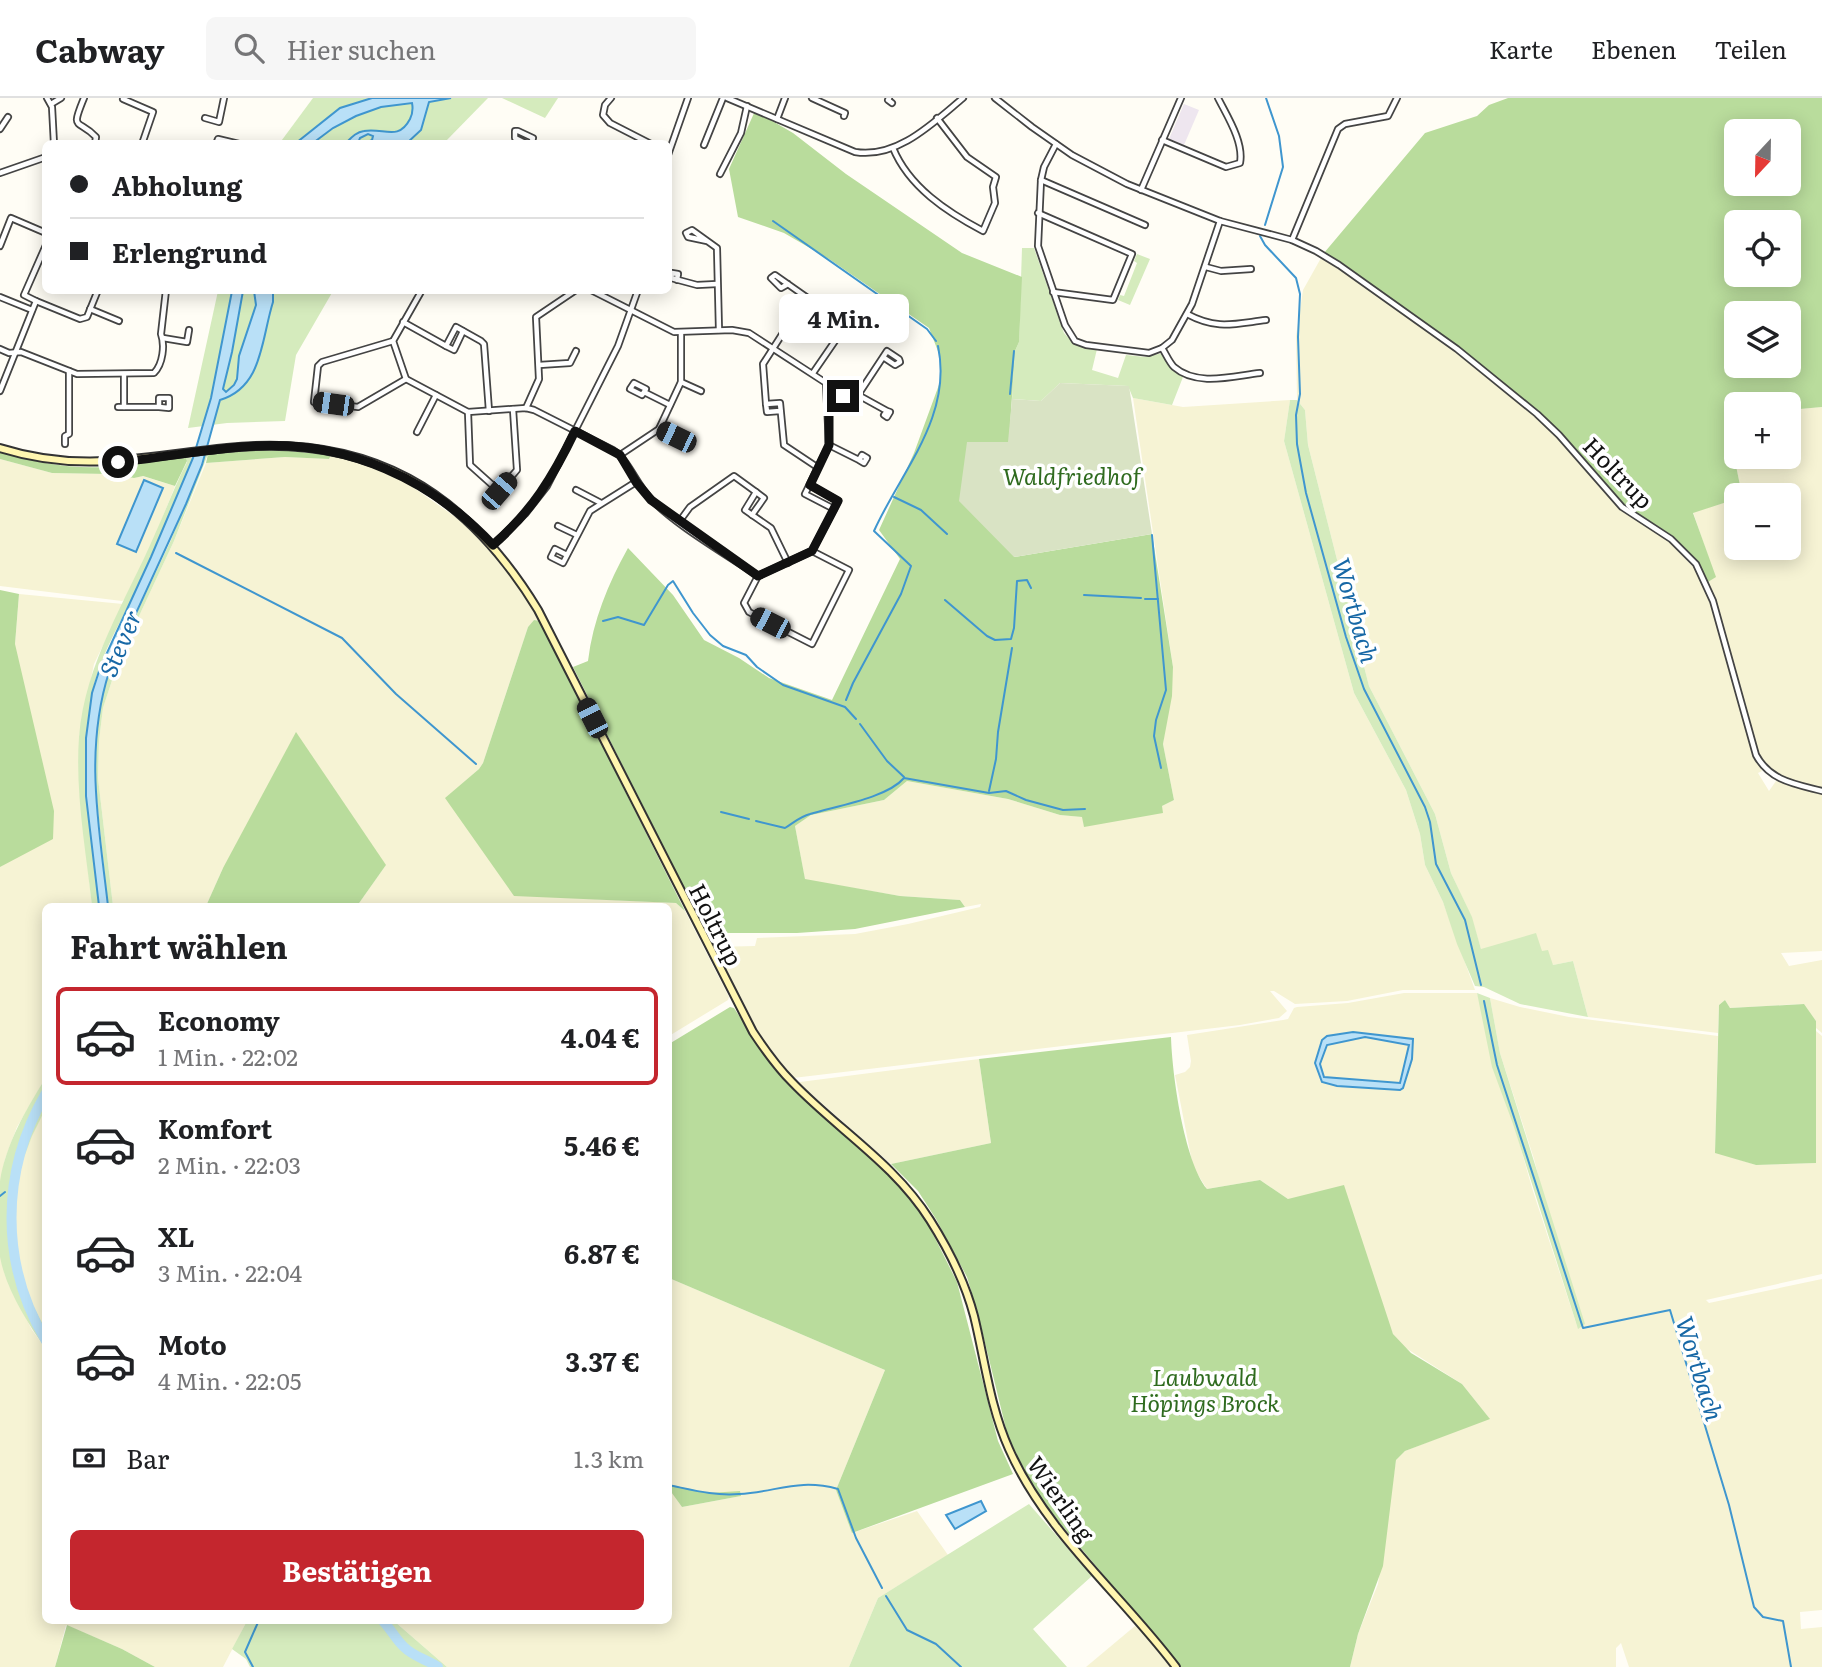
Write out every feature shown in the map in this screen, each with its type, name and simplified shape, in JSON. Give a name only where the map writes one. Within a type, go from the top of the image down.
[{"type":"main road","name":"Holtrup","points":[[0,448],[36,458],[85,463],[118,462],[258,445],[295,446],[369,461],[428,489],[456,509],[509,564],[538,610],[753,1032],[791,1082],[881,1160],[913,1194],[948,1249],[962,1280]]},
{"type":"main road","name":"Wierling","points":[[962,1280],[974,1315],[999,1425],[1018,1470],[1046,1514],[1176,1667]]},
{"type":"street","points":[[47,98],[51,104],[54,140]]},
{"type":"street","points":[[51,104],[61,98]]},
{"type":"street","points":[[84,98],[76,116],[77,121],[80,126],[94,133],[96,140]]},
{"type":"street","points":[[205,118],[219,122],[224,98]]},
{"type":"street","points":[[611,98],[603,115],[610,122],[644,140]]},
{"type":"street","points":[[672,144],[688,98]]},
{"type":"street","points":[[704,145],[725,98],[855,152],[873,153],[893,148],[963,98]]},
{"type":"street","points":[[776,119],[785,98]]},
{"type":"street","points":[[811,98],[845,113],[844,116]]},
{"type":"street","name":"Holtrup","points":[[995,98],[1056,144],[1098,170],[1220,221],[1292,240],[1339,265],[1457,349],[1559,435],[1622,507],[1671,539],[1696,564],[1706,582],[1753,748],[1760,762],[1779,779],[1822,791]]},
{"type":"street","points":[[1141,190],[1181,98]]},
{"type":"street","points":[[1162,140],[1226,167],[1238,165],[1241,155],[1230,122],[1218,98]]},
{"type":"street","points":[[1292,240],[1338,129],[1345,124],[1388,116],[1397,98]]},
{"type":"street","points":[[122,99],[153,112],[143,140]]},
{"type":"street","points":[[720,174],[741,133],[747,106]]},
{"type":"street","points":[[0,129],[8,117]]},
{"type":"street","points":[[893,148],[901,167],[918,188],[983,231],[995,203],[993,187],[996,177],[967,157],[937,118]]},
{"type":"street","points":[[1056,144],[1044,167],[1041,180],[1038,246],[1068,332],[1076,341],[1098,347],[1149,353],[1163,348],[1172,340],[1187,314],[1206,267],[1220,221]]},
{"type":"street","points":[[0,173],[42,158]]},
{"type":"street","points":[[1041,180],[1144,225]]},
{"type":"street","points":[[1038,213],[1132,254],[1113,300],[1053,292]]},
{"type":"street","points":[[0,246],[11,218],[42,231]]},
{"type":"street","points":[[707,241],[717,248],[719,330]]},
{"type":"street","points":[[42,254],[23,296],[80,318],[87,317],[96,294]]},
{"type":"street","points":[[1206,267],[1221,271],[1251,270]]},
{"type":"street","points":[[677,280],[697,285],[717,284]]},
{"type":"street","points":[[788,284],[846,325],[813,373]]},
{"type":"street","points":[[0,349],[21,352],[69,371],[84,374],[154,373],[161,364],[166,294]]},
{"type":"street","points":[[420,294],[393,341],[405,379],[468,412],[526,408],[620,455],[636,482],[651,500],[758,576]]},
{"type":"street","points":[[526,408],[539,379],[536,317],[570,294]]},
{"type":"street","points":[[599,294],[667,329],[681,333],[719,330],[746,332],[774,347],[827,383],[829,445],[805,494],[834,509]]},
{"type":"street","points":[[493,545],[540,495],[618,346],[637,294]]},
{"type":"street","points":[[0,297],[32,310]]},
{"type":"street","points":[[806,297],[764,364],[766,404],[780,403],[784,445],[817,467]]},
{"type":"street","points":[[0,391],[36,301]]},
{"type":"street","points":[[90,309],[119,321]]},
{"type":"street","points":[[1187,314],[1216,326],[1266,320]]},
{"type":"street","points":[[402,322],[446,346],[456,327],[484,344],[489,411]]},
{"type":"street","points":[[163,338],[187,342],[188,330]]},
{"type":"street","points":[[620,455],[659,429],[681,382],[681,333]]},
{"type":"street","points":[[393,341],[321,362],[318,366],[314,402],[358,407],[405,379]]},
{"type":"street","points":[[1163,348],[1173,366],[1204,380],[1260,373]]},
{"type":"street","points":[[539,365],[570,363],[576,351]]},
{"type":"street","points":[[858,395],[883,357]]},
{"type":"street","points":[[65,444],[65,436],[69,434],[69,371]]},
{"type":"street","points":[[124,374],[121,407],[159,407]]},
{"type":"street","points":[[681,382],[701,391]]},
{"type":"street","points":[[644,392],[670,405]]},
{"type":"street","points":[[417,432],[436,395]]},
{"type":"street","points":[[829,397],[858,395],[887,411]]},
{"type":"street","points":[[468,412],[470,465],[499,491],[517,470],[513,409]]},
{"type":"street","points":[[659,429],[676,437]]},
{"type":"street","points":[[829,445],[859,460]]},
{"type":"street","points":[[679,522],[690,507],[734,477],[764,498],[752,515]]},
{"type":"street","points":[[567,555],[590,511],[636,482]]},
{"type":"street","points":[[810,485],[838,501],[812,551],[758,576],[744,603],[749,612],[812,644],[849,570],[812,551]]},
{"type":"street","points":[[576,490],[601,503]]},
{"type":"street","points":[[756,492],[745,510],[771,528],[788,563]]},
{"type":"street","points":[[558,526],[577,535]]},
{"type":"shaded area","points":[[1184,104],[1199,110],[1184,145],[1169,139]]},
{"type":"shaded area","points":[[1321,258],[1456,352],[1535,416],[1619,509],[1669,542],[1694,568],[1711,602],[1752,753],[1762,771],[1758,773],[1769,791],[1776,781],[1822,793],[1822,951],[1781,953],[1789,966],[1822,960],[1822,1033],[1816,1028],[1816,1021],[1803,1004],[1730,1008],[1725,1000],[1719,1005],[1718,1033],[1588,1017],[1573,961],[1553,965],[1542,952],[1481,949],[1471,916],[1451,873],[1435,814],[1369,686],[1308,445],[1305,410],[1297,400],[1296,336],[1303,290]]},
{"type":"shaded area","points":[[1133,398],[1183,407],[1290,400],[1284,441],[1354,693],[1406,790],[1420,834],[1425,865],[1443,902],[1475,990],[1403,990],[1347,1001],[1295,1004],[1270,991],[1287,1011],[1279,1018],[1240,1025],[793,1078],[753,1026],[714,947],[755,946],[757,938],[855,934],[980,907],[981,904],[965,907],[960,900],[900,896],[805,880],[795,826],[811,815],[884,800],[907,781],[1008,799],[1060,815],[1083,817],[1084,826],[1162,806],[1174,800],[1163,744],[1173,667]]},
{"type":"shaded area","points":[[1822,407],[1822,789],[1790,781],[1771,771],[1756,750],[1708,582],[1715,577],[1693,512],[1724,503],[1724,560],[1801,560],[1801,483],[1740,483],[1737,469],[1801,469],[1801,409]]},
{"type":"shaded area","points":[[331,455],[366,465],[407,483],[461,521],[492,552],[517,584],[540,621],[534,620],[528,627],[483,763],[446,798],[514,895],[676,903],[685,911],[729,997],[728,1000],[672,1034],[672,903],[359,903],[386,865],[223,868],[207,903],[113,903],[98,778],[103,708],[119,659],[174,541],[206,463],[285,457],[329,459]]},
{"type":"shaded area","points":[[0,459],[52,473],[108,474],[133,478],[142,476],[175,486],[125,599],[122,601],[0,586]]},
{"type":"shaded area","points":[[19,594],[123,604],[94,664],[79,737],[80,795],[92,903],[42,903],[42,1084],[17,1127],[5,1159],[0,1184],[0,867],[13,858],[15,644]]},
{"type":"shaded area","points":[[1404,993],[1477,993],[1532,1188],[1578,1329],[1534,1159],[1500,1053],[1490,998],[1569,1017],[1718,1036],[1715,1152],[1756,1165],[1816,1163],[1816,1031],[1822,1036],[1822,1274],[1706,1300],[1709,1303],[1822,1279],[1822,1610],[1800,1612],[1801,1629],[1822,1627],[1822,1667],[1629,1667],[1621,1643],[1616,1648],[1616,1667],[1350,1667],[1358,1634],[1378,1584],[1396,1460],[1405,1451],[1489,1418],[1462,1384],[1401,1345],[1386,1318],[1288,1199],[1260,1180],[1207,1189],[1193,1167],[1175,1075],[1190,1067],[1187,1035],[1288,1019],[1297,1007],[1348,1003]]},
{"type":"shaded area","points":[[979,1059],[991,1143],[891,1164],[800,1084],[800,1082]]},
{"type":"shaded area","points":[[42,1116],[42,1322],[17,1269],[11,1242],[11,1215],[20,1168]]},
{"type":"shaded area","points":[[0,1254],[16,1299],[42,1344],[42,1624],[245,1624],[223,1667],[155,1667],[122,1649],[66,1625],[55,1667],[0,1667]]},
{"type":"shaded area","points":[[672,1279],[885,1370],[836,1490],[852,1533],[917,1511],[948,1555],[878,1598],[849,1667],[447,1667],[397,1624],[672,1624],[672,1492],[682,1507],[741,1496],[672,1485]]},
{"type":"shaded area","points":[[1135,1626],[1170,1667],[1086,1667]]},
{"type":"green space","points":[[313,98],[488,98],[447,140],[282,140]]},
{"type":"green space","points":[[502,98],[558,98],[545,118]]},
{"type":"green space","points":[[1508,98],[1822,98],[1822,407],[1801,409],[1801,392],[1724,392],[1724,469],[1737,469],[1740,483],[1724,483],[1724,503],[1693,513],[1716,577],[1708,582],[1698,563],[1673,536],[1625,505],[1562,433],[1539,412],[1459,347],[1324,253],[1425,133],[1477,116],[1489,105]]},
{"type":"green space","points":[[755,111],[793,133],[846,174],[962,253],[1022,277],[1019,342],[1015,351],[1009,442],[1014,557],[1152,534],[1173,667],[1172,696],[1163,744],[1174,800],[1162,806],[1163,813],[1084,827],[1082,817],[1060,815],[1008,799],[907,781],[884,800],[811,815],[795,826],[805,879],[900,896],[960,900],[965,907],[855,929],[797,933],[707,933],[573,667],[588,661],[602,603],[628,548],[673,595],[704,640],[739,658],[769,678],[832,700],[900,559],[879,530],[914,453],[940,382],[941,359],[929,328],[829,259],[784,233],[738,217],[729,169]]},
{"type":"green space","points":[[1022,248],[1034,248],[1064,333],[1074,344],[1097,349],[1092,370],[1118,378],[1126,355],[1145,357],[1163,353],[1174,371],[1183,377],[1172,405],[1133,398],[1128,386],[1060,383],[1041,401],[1012,399],[1015,351],[1019,342]]},
{"type":"green space","points":[[1137,254],[1150,259],[1130,305],[1118,300],[1120,295],[1124,296],[1137,263],[1134,261]]},
{"type":"green space","points":[[217,294],[331,294],[296,355],[285,421],[227,423],[188,428]]},
{"type":"green space","name":"Waldfriedhof","points":[[1060,383],[1129,386],[1152,534],[1014,557],[959,501],[967,442],[1008,442],[1012,399],[1041,401]]},
{"type":"green space","points":[[1290,400],[1297,400],[1305,410],[1308,445],[1369,686],[1435,814],[1451,873],[1472,917],[1481,949],[1536,933],[1542,951],[1548,950],[1553,965],[1573,961],[1588,1017],[1520,1004],[1484,987],[1475,986],[1443,902],[1425,865],[1420,834],[1406,790],[1354,693],[1284,441]]},
{"type":"green space","points":[[271,449],[331,455],[329,459],[285,457],[206,463],[208,454]]},
{"type":"green space","points":[[0,452],[38,462],[78,467],[186,458],[187,461],[175,486],[143,476],[134,478],[108,474],[52,473],[0,459]]},
{"type":"green space","points":[[208,454],[174,541],[119,659],[103,708],[98,778],[113,903],[108,903],[93,761],[101,696],[109,672],[171,540],[203,456]]},
{"type":"green space","points":[[186,458],[193,458],[105,654],[92,694],[86,773],[99,903],[92,903],[78,779],[83,710],[89,683],[108,633],[187,462]]},
{"type":"green space","points":[[0,590],[19,594],[15,644],[54,811],[53,839],[0,867]]},
{"type":"green space","points":[[534,620],[540,621],[685,911],[676,903],[514,896],[445,798],[483,763],[528,627]]},
{"type":"green space","points":[[296,732],[386,865],[359,903],[207,903],[223,868]]},
{"type":"green space","points":[[1477,993],[1490,998],[1500,1053],[1585,1324],[1578,1329],[1513,1124],[1492,1067]]},
{"type":"green space","points":[[1725,1000],[1730,1008],[1804,1004],[1816,1021],[1816,1163],[1756,1165],[1715,1153],[1719,1005]]},
{"type":"green space","points":[[730,1007],[734,1008],[775,1070],[801,1097],[884,1168],[909,1196],[927,1222],[957,1282],[998,1441],[1013,1474],[852,1533],[836,1490],[885,1370],[672,1279],[672,1042]]},
{"type":"green space","name":"Laubwald Höpings Brock","points":[[1171,1037],[1177,1094],[1186,1138],[1199,1176],[1207,1189],[1260,1180],[1288,1199],[1344,1185],[1393,1334],[1411,1353],[1462,1384],[1490,1419],[1405,1451],[1396,1460],[1383,1566],[1358,1634],[1350,1667],[1181,1667],[1037,1496],[1008,1437],[967,1277],[918,1191],[891,1164],[991,1143],[979,1059]]},
{"type":"green space","points":[[42,1084],[42,1116],[20,1168],[11,1215],[11,1242],[17,1269],[42,1322],[42,1344],[18,1305],[0,1257],[0,1181],[12,1141]]},
{"type":"green space","points":[[672,1485],[709,1493],[740,1491],[741,1496],[682,1507],[672,1493]]},
{"type":"green space","points":[[1029,1504],[1092,1576],[1033,1629],[1067,1667],[849,1667],[878,1598]]},
{"type":"green space","points":[[245,1624],[397,1624],[447,1667],[250,1667],[246,1659],[232,1649]]},
{"type":"green space","points":[[67,1625],[122,1649],[155,1667],[55,1667]]},
{"type":"water","points":[[372,98],[451,98],[429,102],[421,130],[410,140],[372,140],[373,136],[368,134],[359,140],[349,140],[361,132],[371,130],[400,130],[411,117],[412,103],[381,107],[356,116],[317,140],[300,140],[340,108]]},
{"type":"water","points":[[231,294],[242,294],[223,389],[226,392],[237,379],[239,356],[256,305],[254,294],[273,294],[253,373],[245,385],[234,394],[220,400],[202,465],[109,672],[101,701],[95,760],[98,818],[108,903],[99,903],[86,796],[86,738],[92,693],[100,668],[193,458],[211,398]]},
{"type":"water","points":[[144,480],[163,488],[136,552],[117,544]]},
{"type":"water","points":[[1353,1032],[1413,1039],[1412,1059],[1403,1088],[1337,1086],[1322,1082],[1315,1063],[1322,1040],[1327,1036]],"holes":[[[1365,1037],[1409,1045],[1400,1083],[1324,1077],[1320,1064],[1327,1045]]]},
{"type":"water","points":[[981,1501],[986,1511],[955,1529],[946,1515]]},
{"type":"waterway","name":"Wortbach","points":[[1265,225],[1283,167],[1279,136],[1266,98]]},
{"type":"waterway","points":[[773,221],[927,329],[936,341]]},
{"type":"waterway","name":"Wortbach","points":[[1260,236],[1296,278],[1300,294],[1297,444],[1306,493],[1346,637],[1364,689],[1425,807],[1436,864],[1465,920],[1481,985]]},
{"type":"waterway","points":[[846,700],[901,594],[911,566],[874,531],[922,443],[931,420],[941,372],[938,346]]},
{"type":"waterway","points":[[1010,394],[1014,351]]},
{"type":"waterway","points":[[894,497],[921,510],[947,534]]},
{"type":"waterway","points":[[1152,535],[1166,690],[1156,720],[1154,736],[1161,768]]},
{"type":"waterway","points":[[176,553],[342,638],[396,694],[476,764]]},
{"type":"waterway","points":[[945,600],[987,636],[995,640],[1011,639],[1017,581],[1027,580],[1031,588]]},
{"type":"waterway","points":[[603,621],[618,617],[644,625],[673,581],[693,613],[710,635],[723,646],[746,655],[757,667],[783,685],[845,707],[856,719]]},
{"type":"waterway","points":[[1084,595],[1141,598]]},
{"type":"waterway","points":[[1145,599],[1158,599]]},
{"type":"waterway","points":[[989,791],[1012,648]]},
{"type":"waterway","points":[[860,724],[887,761],[904,777]]},
{"type":"waterway","points":[[756,821],[785,828],[807,815],[886,791],[904,778],[989,793],[1006,791],[1026,800],[1063,810],[1085,809]]},
{"type":"waterway","points":[[721,812],[749,819]]},
{"type":"waterway","name":"Wortbach","points":[[1484,1001],[1497,1065],[1583,1328],[1670,1310],[1729,1505],[1754,1607],[1763,1617],[1783,1621],[1791,1667]]},
{"type":"waterway","points":[[42,1101],[20,1154],[12,1218],[20,1281],[42,1333]]},
{"type":"waterway","name":"Stever","points":[[0,1196],[5,1192]]},
{"type":"waterway","points":[[672,1486],[730,1494],[799,1485],[838,1489],[856,1538],[882,1588]]},
{"type":"waterway","points":[[886,1596],[907,1630],[936,1644],[961,1667]]},
{"type":"waterway","points":[[253,1667],[245,1652],[257,1624]]},
{"type":"waterway","name":"Stever","points":[[385,1624],[408,1650],[438,1667]]},
{"type":"route","points":[[118,462],[258,445],[330,451],[369,461],[428,489],[456,509],[493,545],[525,514],[547,486],[575,431],[620,455],[636,482],[651,500],[758,576],[812,551],[838,501],[810,485],[829,445],[829,397],[843,396]]}]
